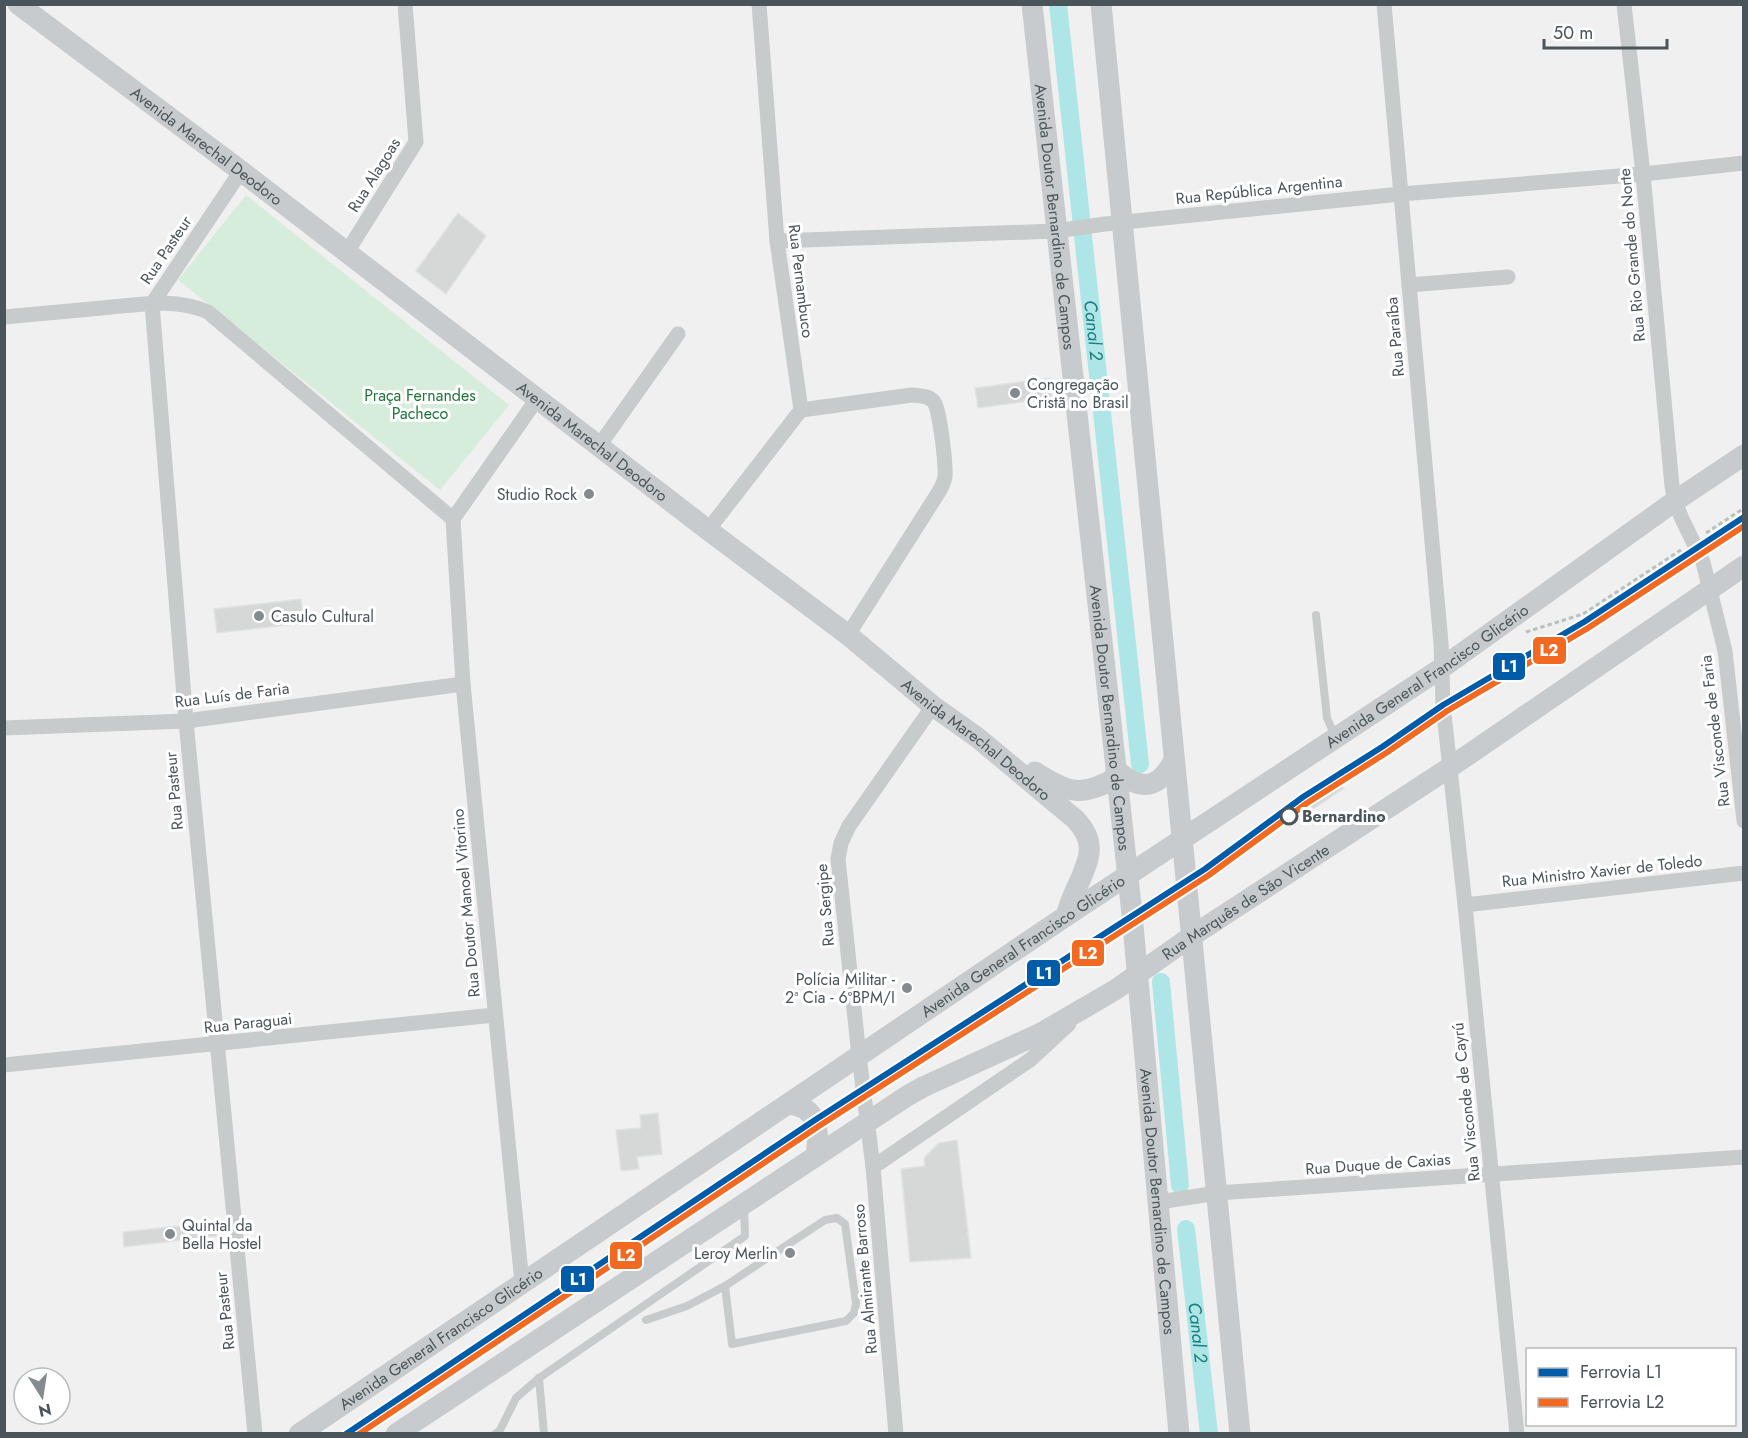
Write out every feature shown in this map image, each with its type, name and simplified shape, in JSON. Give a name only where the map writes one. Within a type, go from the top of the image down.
[{"type":"main road","name":"Avenida Marechal Deodoro","points":[[18,4],[241,171],[848,635],[933,706],[978,738],[1075,819],[1085,830],[1090,843],[1089,855],[1066,916]]},
{"type":"main road","name":"Avenida Doutor Bernardino de Campos","points":[[1032,4],[1065,230],[1138,972],[1179,1434]]},
{"type":"main road","points":[[1101,4],[1113,223],[1174,760],[1240,1434]]},
{"type":"main road","name":"Avenida General Francisco Glicério","points":[[299,1434],[1066,916],[1443,667],[1743,455]]},
{"type":"main road","name":"Rua Marquês de São Vicente","points":[[1087,1007],[1449,768],[1743,566]]},
{"type":"main road","points":[[978,738],[1057,785],[1073,791],[1092,790],[1117,774],[1130,781],[1146,785],[1155,784],[1163,779],[1174,760]]},
{"type":"main road","points":[[396,1434],[744,1202],[923,1087],[1041,1033],[1087,1007]]},
{"type":"main road","points":[[788,1104],[795,1104],[804,1109],[814,1120],[819,1137],[816,1155]]},
{"type":"street","name":"Rua Alagoas","points":[[347,252],[416,142],[405,4]]},
{"type":"street","name":"Rua Pernambuco","points":[[759,4],[777,241],[801,410]]},
{"type":"street","name":"Rua Paraíba","points":[[1384,4],[1443,667],[1443,705],[1449,768]]},
{"type":"street","name":"Rua Rio Grande do Norte","points":[[1624,4],[1643,174],[1669,466],[1675,501]]},
{"type":"street","name":"Rua República Argentina","points":[[777,241],[1065,230],[1113,223],[1401,194],[1643,174],[1743,163]]},
{"type":"street","name":"Rua Pasteur","points":[[241,171],[152,304],[186,721],[255,1434]]},
{"type":"street","points":[[1408,285],[1508,277]]},
{"type":"street","points":[[4,317],[152,304],[196,306],[208,312],[453,519],[537,399]]},
{"type":"street","points":[[599,446],[678,334]]},
{"type":"street","points":[[708,530],[801,410],[912,395],[926,396],[934,402],[938,414],[945,479],[848,635]]},
{"type":"street","name":"Rua Visconde de Faria","points":[[1675,501],[1703,562],[1725,651],[1743,821]]},
{"type":"street","name":"Rua Doutor Manoel Vitorino","points":[[453,519],[463,684],[522,1283]]},
{"type":"street","name":"Rua Luís de Faria","points":[[4,728],[186,721],[463,684]]},
{"type":"street","name":"Rua Sergipe","points":[[867,1122],[838,859],[839,850],[849,826],[933,706]]},
{"type":"street","name":"Rua Visconde de Cayrú","points":[[1449,768],[1465,905],[1517,1434]]},
{"type":"street","name":"Rua Ministro Xavier de Toledo","points":[[1465,905],[1743,873]]},
{"type":"street","name":"Rua Marquês de São Vicente","points":[[873,1167],[1030,1060],[1087,1007]]},
{"type":"street","name":"Rua Paraguai","points":[[4,1065],[495,1015]]},
{"type":"street","name":"Rua Almirante Barroso","points":[[867,1122],[873,1167],[896,1434]]},
{"type":"street","name":"Rua Duque de Caxias","points":[[1159,1202],[1217,1193],[1743,1157]]},
{"type":"lane","points":[[1316,615],[1327,718],[1335,738]]},
{"type":"lane","points":[[495,1434],[500,1430],[516,1398],[539,1378],[745,1236],[744,1202]]},
{"type":"lane","points":[[646,1320],[687,1306],[725,1286],[825,1220],[837,1218],[845,1224],[856,1303],[854,1313],[846,1322],[732,1344],[725,1286]]},
{"type":"lane","points":[[539,1378],[544,1434]]},
{"type":"path","points":[[1517,636],[1593,609],[1743,508]]},
{"type":"green space","name":"Praça Fernandes Pacheco","points":[[246,195],[509,405],[440,490],[178,280]]},
{"type":"building","points":[[458,213],[486,236],[446,294],[416,271]]},
{"type":"building","name":"Congregação Cristã no Brasil","points":[[1050,378],[1052,398],[978,408],[975,388]]},
{"type":"building","name":"Casulo Cultural","points":[[301,599],[304,623],[217,633],[214,609]]},
{"type":"building","points":[[1336,778],[1344,788],[1313,809],[1306,800]]},
{"type":"building","points":[[658,1113],[662,1154],[637,1157],[639,1169],[621,1171],[616,1130],[641,1128],[640,1115]]},
{"type":"building","points":[[957,1140],[971,1258],[910,1262],[901,1169],[925,1166],[924,1158],[939,1143]]},
{"type":"building","name":"Quintal da Bella Hostel","points":[[216,1222],[217,1236],[124,1247],[123,1232]]},
{"type":"waterway","name":"Canal 2","points":[[1058,4],[1140,764]]},
{"type":"waterway","name":"Canal 2","points":[[1161,982],[1180,1185]]},
{"type":"waterway","name":"Canal 2","points":[[1186,1229],[1209,1434]]},
{"type":"rail line","name":"L1","points":[[346,1434],[815,1120],[1205,869],[1303,797],[1443,705],[1584,622],[1744,517]]},
{"type":"rail line","name":"L2","points":[[359,1434],[819,1126],[1209,875],[1307,803],[1447,711],[1588,628],[1744,526]]},
{"type":"place","name":"Congregação Cristã no Brasil","points":[[1015,393]]},
{"type":"place","name":"Studio Rock","points":[[589,494]]},
{"type":"place","name":"Casulo Cultural","points":[[259,616]]},
{"type":"place","name":"Bernardino","points":[[1289,816]]},
{"type":"place","name":"Polícia Militar - 2ª Cia - 6ºBPM/I","points":[[907,988]]},
{"type":"place","name":"Quintal da Bella Hostel","points":[[170,1234]]},
{"type":"place","name":"Leroy Merlin","points":[[790,1253]]}]
